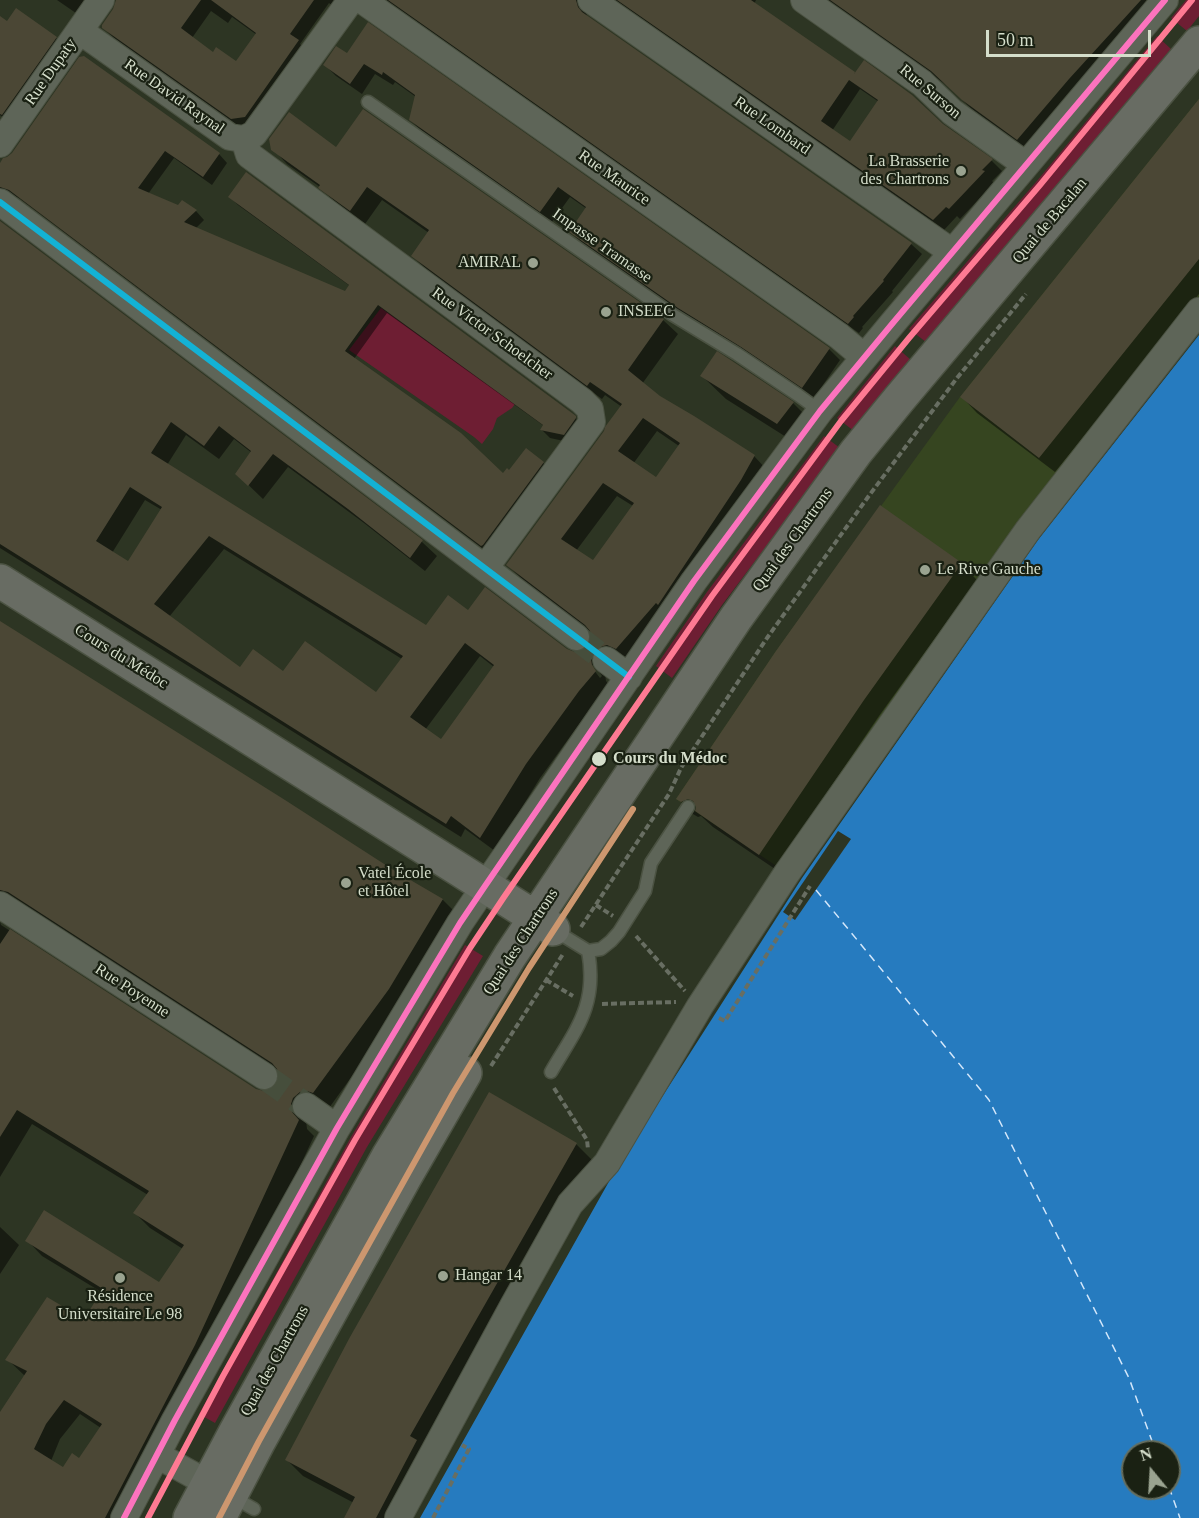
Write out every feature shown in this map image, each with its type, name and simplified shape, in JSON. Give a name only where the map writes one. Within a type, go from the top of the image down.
[{"type":"main road","name":"Quai de Bacalan","points":[[907,403],[1199,43]]},
{"type":"main road","name":"Quai de Bacalan","points":[[907,403],[1042,251],[1199,63]]},
{"type":"main road","name":"Quai des Chartrons","points":[[190,1518],[228,1502],[259,1441],[545,924],[736,618],[856,452],[907,403]]},
{"type":"main road","name":"Cours du Médoc","points":[[0,581],[545,924]]},
{"type":"street","name":"Rue Dupaty","points":[[2,139],[101,0]]},
{"type":"street","name":"Rue David Raynal","points":[[80,31],[230,136],[244,139],[254,134],[351,0]]},
{"type":"street","name":"Rue Maurice","points":[[362,0],[840,336],[864,357]]},
{"type":"street","name":"Rue Lombard","points":[[591,0],[952,252]]},
{"type":"street","name":"Rue Surson","points":[[804,0],[922,83],[952,112],[1026,165]]},
{"type":"street","points":[[124,1518],[337,1128],[460,923],[694,581],[820,411],[1165,0]]},
{"type":"street","name":"Rue Victor Schoelcher","points":[[244,139],[249,155],[573,393],[590,409],[592,422],[485,568]]},
{"type":"street","points":[[0,202],[576,638]]},
{"type":"street","points":[[398,1518],[570,1204],[607,1163],[700,1006],[787,873],[1021,525],[1199,311]]},
{"type":"street","points":[[606,660],[629,678]]},
{"type":"street","name":"Rue Poyenne","points":[[0,905],[264,1076]]},
{"type":"street","points":[[306,1106],[337,1128]]},
{"type":"street","points":[[157,1455],[228,1502]]},
{"type":"lane","name":"Impasse Tramasse","points":[[368,102],[663,308],[737,354],[820,411]]},
{"type":"lane","points":[[545,924],[588,951],[601,949],[611,941],[645,891],[651,863],[688,807]]},
{"type":"lane","points":[[551,1072],[582,1019],[587,1005],[591,985],[588,951]]},
{"type":"path","points":[[687,993],[625,923],[596,905],[669,794],[681,768],[767,638],[949,389]]},
{"type":"path","points":[[716,1016],[725,1021],[810,886]]},
{"type":"path","points":[[491,1067],[546,980],[587,1005],[682,1002]]},
{"type":"path","points":[[551,1072],[552,1084],[587,1140],[588,1150]]},
{"type":"path","points":[[433,1518],[469,1449],[461,1445]]},
{"type":"shaded area","points":[[1186,0],[1199,0],[1199,16],[1187,31],[1171,18]]},
{"type":"shaded area","points":[[1157,36],[1171,49],[926,342],[909,329],[1036,182]]},
{"type":"shaded area","points":[[1199,99],[1199,311],[787,873],[676,799],[776,651],[960,397]]},
{"type":"shaded area","points":[[381,308],[515,404],[497,418],[493,429],[482,444],[349,350]]},
{"type":"shaded area","points":[[895,346],[911,360],[854,431],[837,418]]},
{"type":"shaded area","points":[[824,436],[840,448],[722,605],[672,678],[656,666],[707,592]]},
{"type":"shaded area","points":[[465,945],[483,956],[367,1147],[215,1423],[199,1414],[351,1137]]},
{"type":"water","points":[[1199,335],[1199,1518],[420,1518],[616,1169],[802,878],[1038,540]]},
{"type":"pier","points":[[838,831],[851,839],[795,920],[783,912]]},
{"type":"building","points":[[116,0],[201,0],[181,28],[213,52],[216,47],[236,61],[256,33],[211,0],[314,0],[290,34],[299,40],[245,117],[231,119],[102,28]]},
{"type":"building","points":[[388,0],[576,0],[582,12],[912,243],[848,324]]},
{"type":"building","points":[[617,0],[751,0],[855,72],[854,74],[864,60],[912,95],[943,124],[993,159],[982,170],[985,171],[949,209],[946,207],[933,220]],"holes":[[[849,80],[878,100],[850,141],[821,121]]]},
{"type":"building","points":[[830,0],[1141,0],[1017,140],[962,100],[931,71]]},
{"type":"building","points":[[16,8],[57,37],[2,115],[0,114],[0,16],[7,21]]},
{"type":"building","points":[[368,22],[830,348],[802,388],[678,308],[569,232],[586,207],[558,187],[540,212],[409,120],[415,95],[383,72],[382,75],[364,64],[350,84],[323,65],[336,46],[347,53]]},
{"type":"building","points":[[84,56],[220,153],[203,177],[165,151],[138,188],[178,205],[182,200],[197,210],[184,222],[345,291],[349,285],[228,197],[246,172],[576,416],[564,435],[540,430],[543,425],[378,305],[345,351],[461,433],[503,473],[507,468],[509,470],[526,448],[544,462],[483,545],[481,546],[9,190],[0,187],[0,163],[3,158],[12,153],[79,57]]},
{"type":"building","points":[[1199,99],[1199,259],[1039,458],[960,397]]},
{"type":"building","points":[[363,109],[664,319],[628,370],[660,396],[755,455],[741,480],[658,605],[656,603],[616,649],[607,645],[594,652],[591,659],[596,671],[526,764],[480,838],[451,816],[446,824],[0,544],[0,221],[423,540],[410,558],[273,454],[248,486],[235,474],[251,451],[219,426],[204,446],[171,422],[151,453],[426,625],[448,595],[468,610],[485,587],[567,649],[575,652],[582,651],[588,646],[591,638],[590,631],[585,625],[506,565],[622,404],[590,382],[587,386],[411,256],[429,230],[367,187],[350,211],[318,188],[320,185],[271,150],[269,139],[289,112],[336,147]],"holes":[[[643,418],[680,443],[656,477],[618,451]],[[603,483],[634,503],[593,560],[561,539]],[[130,487],[162,507],[128,561],[96,541]],[[209,536],[403,656],[376,692],[305,641],[283,671],[253,649],[240,667],[154,604]],[[465,643],[494,665],[441,739],[410,717]]]},
{"type":"building","points":[[717,351],[794,402],[777,424],[700,376]]},
{"type":"building","points":[[880,505],[962,563],[864,700],[759,855],[695,811],[693,801],[688,799],[681,802],[676,799],[776,651]]},
{"type":"building","points":[[0,621],[443,899],[389,989],[313,1093],[300,1092],[293,1098],[292,1112],[299,1120],[195,1345],[105,1518],[0,1518],[0,1412],[27,1371],[5,1360],[47,1297],[84,1319],[103,1289],[25,1241],[44,1210],[159,1282],[184,1245],[133,1213],[149,1191],[17,1110],[0,1137],[0,944],[10,929],[256,1089],[264,1091],[271,1089],[277,1084],[279,1076],[272,1063],[8,892],[0,890]],"holes":[[[64,1400],[102,1424],[79,1458],[72,1453],[63,1467],[34,1449],[46,1424]]]},
{"type":"building","name":"Hangar 14","points":[[489,1092],[577,1143],[410,1436],[417,1440],[376,1518],[344,1518],[355,1497],[285,1460],[350,1337]]},
{"type":"ferry route","points":[[816,890],[989,1100],[1129,1378],[1152,1440]]},
{"type":"ferry route","points":[[1174,1500],[1180,1518]]},
{"type":"tunnel","points":[[576,637],[606,660]]},
{"type":"tunnel","points":[[264,1076],[306,1106]]},
{"type":"transit line","points":[[124,1518],[175,1420],[337,1128],[460,923],[694,581],[820,411],[1165,0]]},
{"type":"transit line","points":[[148,1518],[223,1376],[355,1140],[470,948],[504,897],[712,596],[841,421],[1192,0]]},
{"type":"transit line","points":[[0,202],[629,677]]},
{"type":"transit line","points":[[219,1518],[259,1441],[453,1093],[529,968],[633,809]]},
{"type":"place","name":"La Brasserie des Chartrons","points":[[961,171]]},
{"type":"place","name":"AMIRAL","points":[[533,263]]},
{"type":"place","name":"INSEEC","points":[[606,312]]},
{"type":"place","name":"Le Rive Gauche","points":[[925,570]]},
{"type":"place","name":"Cours du Médoc","points":[[599,759]]},
{"type":"place","name":"Vatel École et Hôtel","points":[[346,883]]},
{"type":"place","name":"Hangar 14","points":[[443,1276]]},
{"type":"place","name":"Résidence Universitaire Le 98","points":[[120,1278]]}]
